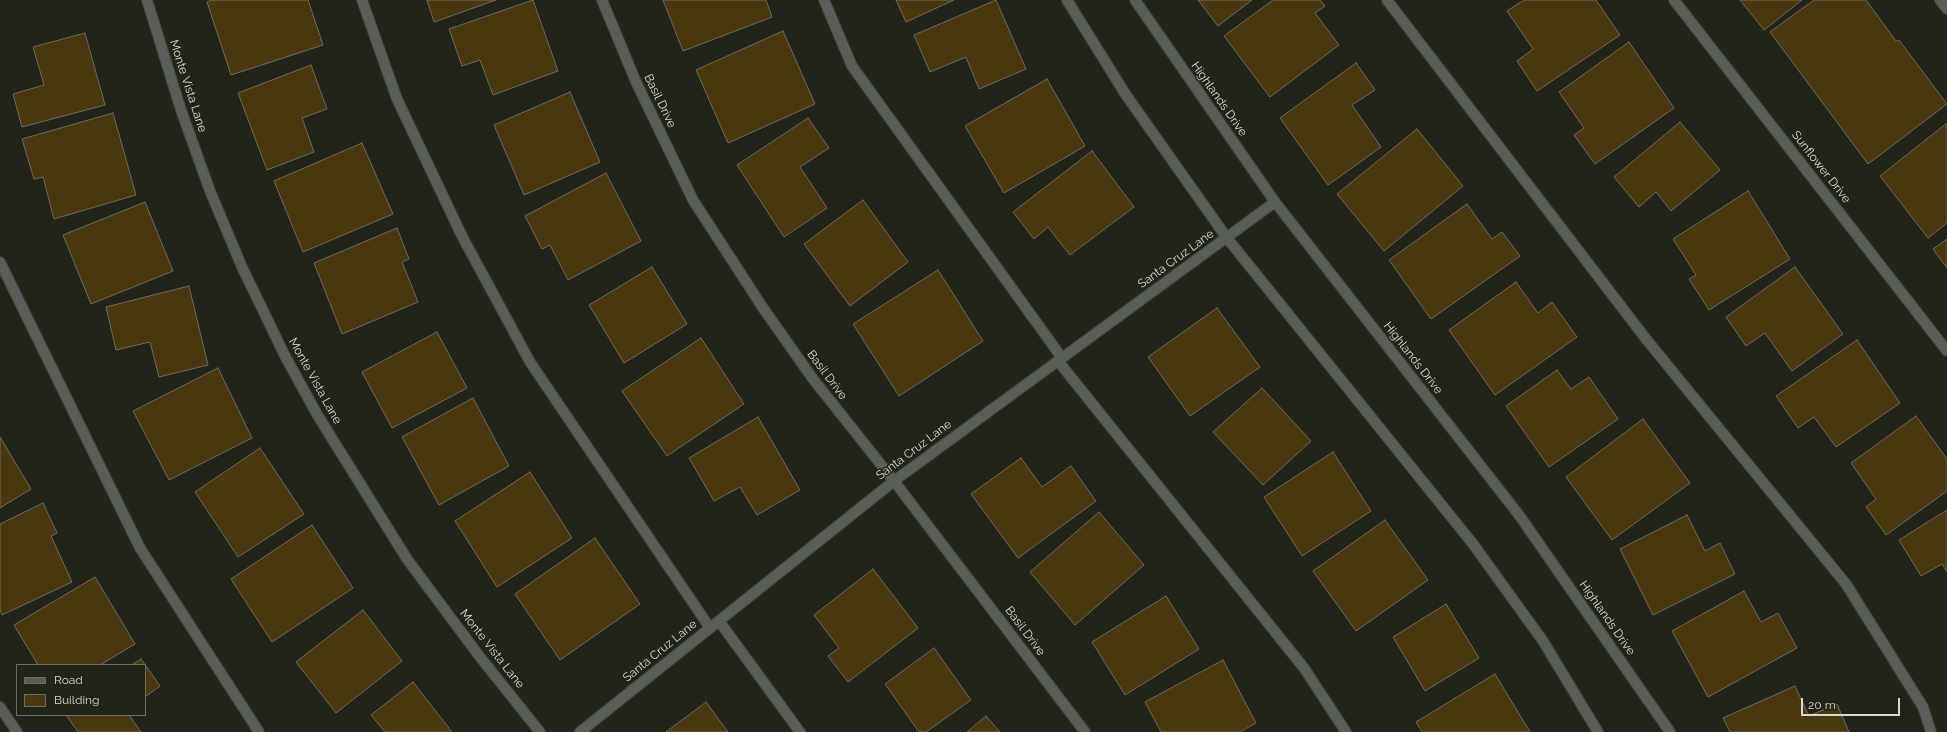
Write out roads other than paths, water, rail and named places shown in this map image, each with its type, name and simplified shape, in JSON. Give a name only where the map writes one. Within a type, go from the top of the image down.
[{"type":"street","name":"Monte Vista Lane","points":[[147,0],[181,110],[210,191],[242,267],[285,356],[318,416],[407,559],[480,657],[540,732]]},
{"type":"street","points":[[362,0],[397,99],[462,236],[530,362],[710,628]]},
{"type":"street","name":"Basil Drive","points":[[602,0],[636,82],[693,200],[762,308],[813,379],[894,481],[1085,732]]},
{"type":"street","points":[[824,0],[852,66],[1060,359],[1304,668],[1346,732]]},
{"type":"street","points":[[1067,0],[1126,95],[1227,238],[1473,544],[1542,641],[1598,732]]},
{"type":"street","name":"Highlands Drive","points":[[1135,0],[1275,202],[1519,515],[1670,732]]},
{"type":"street","points":[[1387,0],[1646,339],[1846,584],[1923,707],[1932,732]]},
{"type":"street","name":"Sunflower Drive","points":[[1674,0],[1947,351]]},
{"type":"street","points":[[1940,0],[1947,9]]},
{"type":"street","name":"Santa Cruz Lane","points":[[580,732],[894,481],[1275,202]]},
{"type":"street","points":[[0,262],[140,548],[259,732]]},
{"type":"street","points":[[719,621],[800,732]]},
{"type":"street","points":[[0,707],[17,732]]}]
